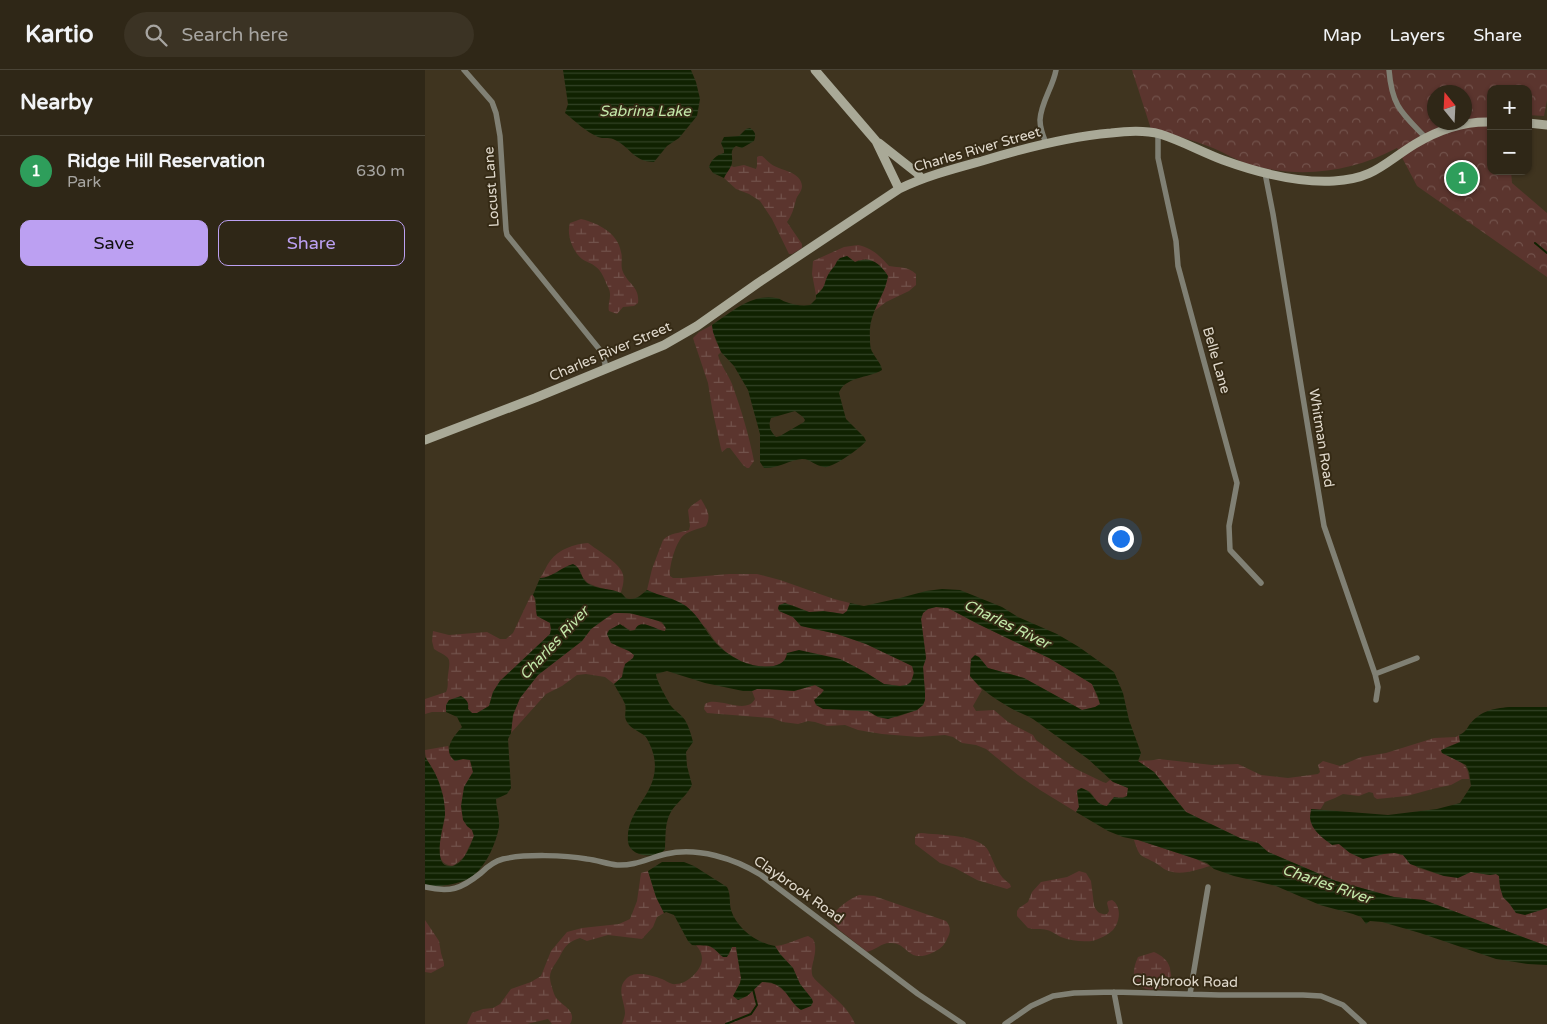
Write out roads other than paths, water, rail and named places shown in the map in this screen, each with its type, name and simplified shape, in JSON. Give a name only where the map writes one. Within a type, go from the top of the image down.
[{"type":"street","name":"Locust Lane","points":[[464,70],[492,102],[496,113],[501,136],[507,235],[600,350],[605,363],[605,369]]},
{"type":"street","points":[[815,70],[876,141],[921,178]]},
{"type":"street","points":[[1046,143],[1041,130],[1040,120],[1056,70]]},
{"type":"street","points":[[1389,70],[1390,88],[1396,104],[1426,138]]},
{"type":"street","name":"Charles River Street","points":[[425,440],[657,348],[684,334],[899,189],[921,178],[1046,143],[1075,137],[1120,132],[1144,132],[1158,134],[1224,160],[1265,173],[1325,180],[1355,179],[1369,175],[1426,138],[1443,130],[1461,125],[1487,122]]},
{"type":"street","points":[[1532,123],[1547,125]]},
{"type":"street","name":"Belle Lane","points":[[1158,134],[1158,158],[1176,241],[1177,266],[1237,483],[1229,526],[1231,550],[1261,583]]},
{"type":"street","points":[[876,141],[899,189]]},
{"type":"street","name":"Whitman Road","points":[[1265,173],[1324,526],[1375,674],[1378,687],[1377,700]]},
{"type":"street","points":[[1375,674],[1417,658]]},
{"type":"street","name":"Claybrook Road","points":[[425,887],[437,890],[456,889],[469,883],[502,859],[512,858],[561,856],[616,865],[640,862],[663,855],[684,852],[724,858],[748,867],[845,937],[918,994],[963,1024]]},
{"type":"street","points":[[1189,994],[1208,887]]},
{"type":"street","points":[[1114,992],[1120,1024]]},
{"type":"street","name":"Claybrook Road","points":[[1005,1024],[1031,1006],[1053,996],[1074,993],[1114,992],[1321,996],[1343,1005],[1364,1024]]},
{"type":"water","name":"Sabrina Lake","points":[[563,70],[691,70],[700,99],[697,116],[679,138],[667,146],[654,162],[641,159],[619,142],[611,138],[598,137],[589,132],[565,113],[568,104]]},
{"type":"water","points":[[750,128],[755,134],[754,141],[742,148],[736,146],[734,148],[732,151],[732,164],[724,178],[713,173],[709,167],[714,158],[724,153],[721,143],[724,137],[739,136],[746,129]]},
{"type":"water","points":[[847,256],[855,262],[865,259],[870,260],[882,267],[888,276],[871,321],[870,329],[871,350],[880,363],[882,370],[851,381],[839,393],[846,419],[866,441],[846,457],[828,467],[802,459],[764,468],[760,462],[760,434],[748,390],[734,366],[721,352],[712,325],[742,305],[758,298],[777,298],[795,305],[810,305],[816,299],[816,295],[823,287],[829,273],[840,258]],"holes":[[[795,411],[803,417],[804,422],[780,436],[776,437],[772,433],[770,428],[771,418]]]},
{"type":"water","name":"Charles River","points":[[573,564],[578,568],[587,583],[595,587],[617,591],[627,598],[633,599],[647,590],[681,603],[694,614],[720,647],[744,663],[767,667],[774,666],[780,664],[785,659],[787,653],[799,650],[840,659],[884,684],[900,686],[911,682],[914,673],[912,666],[866,644],[837,634],[801,626],[793,617],[779,611],[779,605],[785,603],[809,612],[824,611],[843,614],[847,611],[850,603],[864,606],[942,589],[960,590],[1002,607],[1018,617],[1057,634],[1114,672],[1123,693],[1129,720],[1141,753],[1138,761],[1154,772],[1186,812],[1242,839],[1258,843],[1268,852],[1336,881],[1394,897],[1424,900],[1547,946],[1547,965],[1496,959],[1382,922],[1370,921],[1366,924],[1361,917],[1320,905],[1276,886],[1234,876],[1214,869],[1207,863],[1196,859],[1108,831],[1076,812],[1079,807],[1077,791],[1081,788],[1086,790],[1099,803],[1107,806],[1114,797],[1123,798],[1127,796],[1128,788],[1113,782],[1088,759],[1033,719],[1008,707],[985,691],[970,676],[971,659],[975,655],[988,668],[1024,678],[1082,710],[1100,704],[1092,684],[1049,658],[948,608],[936,607],[928,609],[923,613],[921,619],[926,658],[923,667],[925,700],[923,705],[917,710],[888,719],[878,717],[868,711],[823,709],[816,705],[814,700],[824,690],[815,685],[794,691],[757,689],[743,691],[705,683],[667,671],[656,674],[669,703],[685,720],[691,733],[693,742],[686,752],[687,766],[692,785],[670,814],[665,849],[662,852],[651,855],[639,854],[630,847],[628,842],[632,820],[652,781],[655,770],[653,755],[645,736],[627,722],[625,718],[625,704],[614,684],[622,677],[625,664],[634,655],[611,643],[607,634],[609,630],[620,624],[630,631],[644,624],[665,631],[666,628],[662,622],[630,613],[614,613],[591,629],[582,641],[538,675],[520,698],[513,715],[511,733],[508,739],[511,788],[507,794],[496,799],[499,827],[496,840],[483,865],[474,875],[462,881],[439,886],[425,884],[425,757],[441,787],[444,800],[445,815],[440,845],[441,861],[445,865],[452,866],[460,862],[474,836],[472,830],[463,820],[461,806],[464,787],[473,772],[470,760],[455,761],[451,757],[449,752],[450,744],[462,727],[457,717],[446,712],[446,705],[449,700],[461,696],[467,701],[468,709],[472,713],[477,713],[489,706],[493,692],[500,681],[550,634],[550,623],[537,616],[533,595],[540,578],[549,576]]},
{"type":"water","points":[[1509,707],[1547,707],[1547,908],[1525,915],[1516,913],[1503,897],[1499,876],[1496,874],[1471,872],[1458,878],[1444,876],[1410,864],[1403,855],[1395,853],[1363,859],[1350,853],[1339,844],[1332,845],[1318,834],[1311,822],[1311,809],[1388,815],[1437,809],[1460,803],[1471,786],[1469,772],[1466,765],[1442,753],[1441,750],[1460,742],[1459,735],[1483,713]]},
{"type":"water","points":[[662,862],[684,862],[694,866],[727,887],[731,910],[738,923],[761,942],[775,946],[793,968],[800,984],[812,999],[811,1006],[801,1010],[782,988],[768,982],[762,982],[747,996],[738,1000],[733,996],[741,978],[736,947],[732,947],[727,957],[723,957],[712,947],[692,945],[688,941],[674,915],[664,913],[656,897],[648,871]]},
{"type":"waterway","points":[[1535,243],[1547,253]]},
{"type":"waterway","points":[[726,1024],[751,1014],[757,1005],[753,989]]},
{"type":"place","name":"Ridge Hill Reservation","points":[[1462,178]]}]
